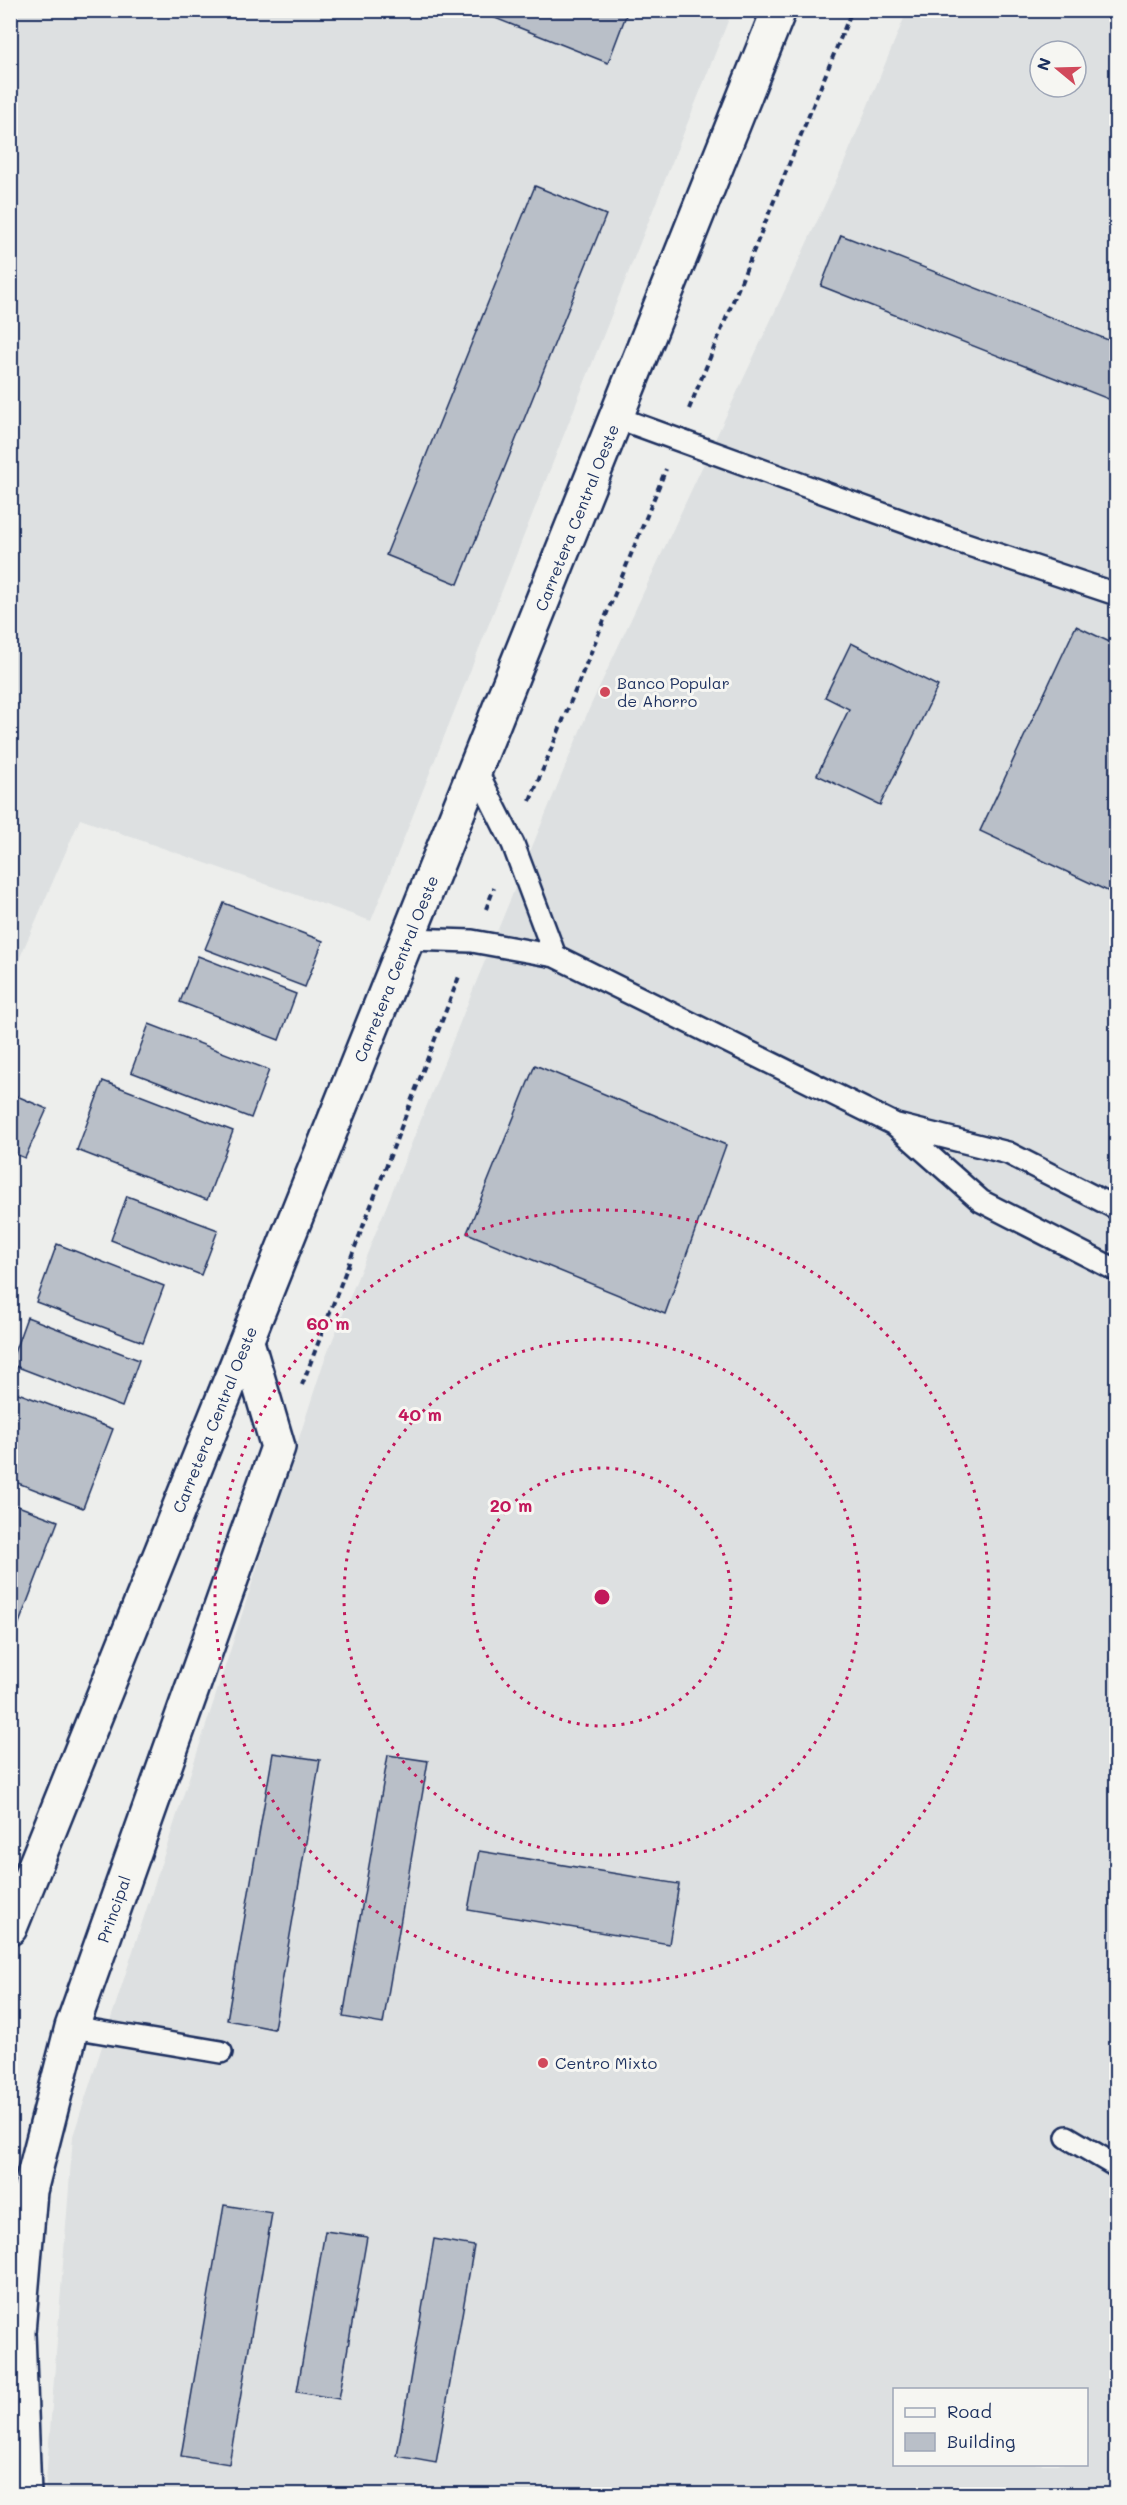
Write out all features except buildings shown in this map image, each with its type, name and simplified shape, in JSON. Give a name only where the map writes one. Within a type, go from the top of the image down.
[{"type":"main road","name":"Carretera Central Oeste","points":[[10,1928],[618,418],[779,10]]},
{"type":"main road","name":"Principal","points":[[24,2494],[18,2332],[30,2191],[72,2027],[278,1447],[247,1342]]},
{"type":"lane","points":[[618,418],[957,541],[1116,594]]},
{"type":"lane","points":[[476,770],[513,844],[555,956]]},
{"type":"lane","points":[[407,939],[472,941],[555,956],[894,1124],[1008,1154],[1116,1208]]},
{"type":"lane","points":[[894,1124],[981,1201],[1116,1270]]},
{"type":"lane","points":[[72,2027],[221,2052]]},
{"type":"lane","points":[[1067,2137],[1116,2166]]},
{"type":"path","points":[[299,1392],[472,941],[590,649],[644,525],[852,10]]},
{"type":"shaded area","points":[[11,11],[732,11],[371,921],[80,819],[11,978]]},
{"type":"shaded area","points":[[907,11],[1116,11],[1116,2494],[45,2494],[73,2136],[323,1364],[589,709],[842,168]]},
{"type":"place","name":"Banco Popular de Ahorro","points":[[605,692]]},
{"type":"place","name":"Centro Mixto","points":[[543,2063]]}]
